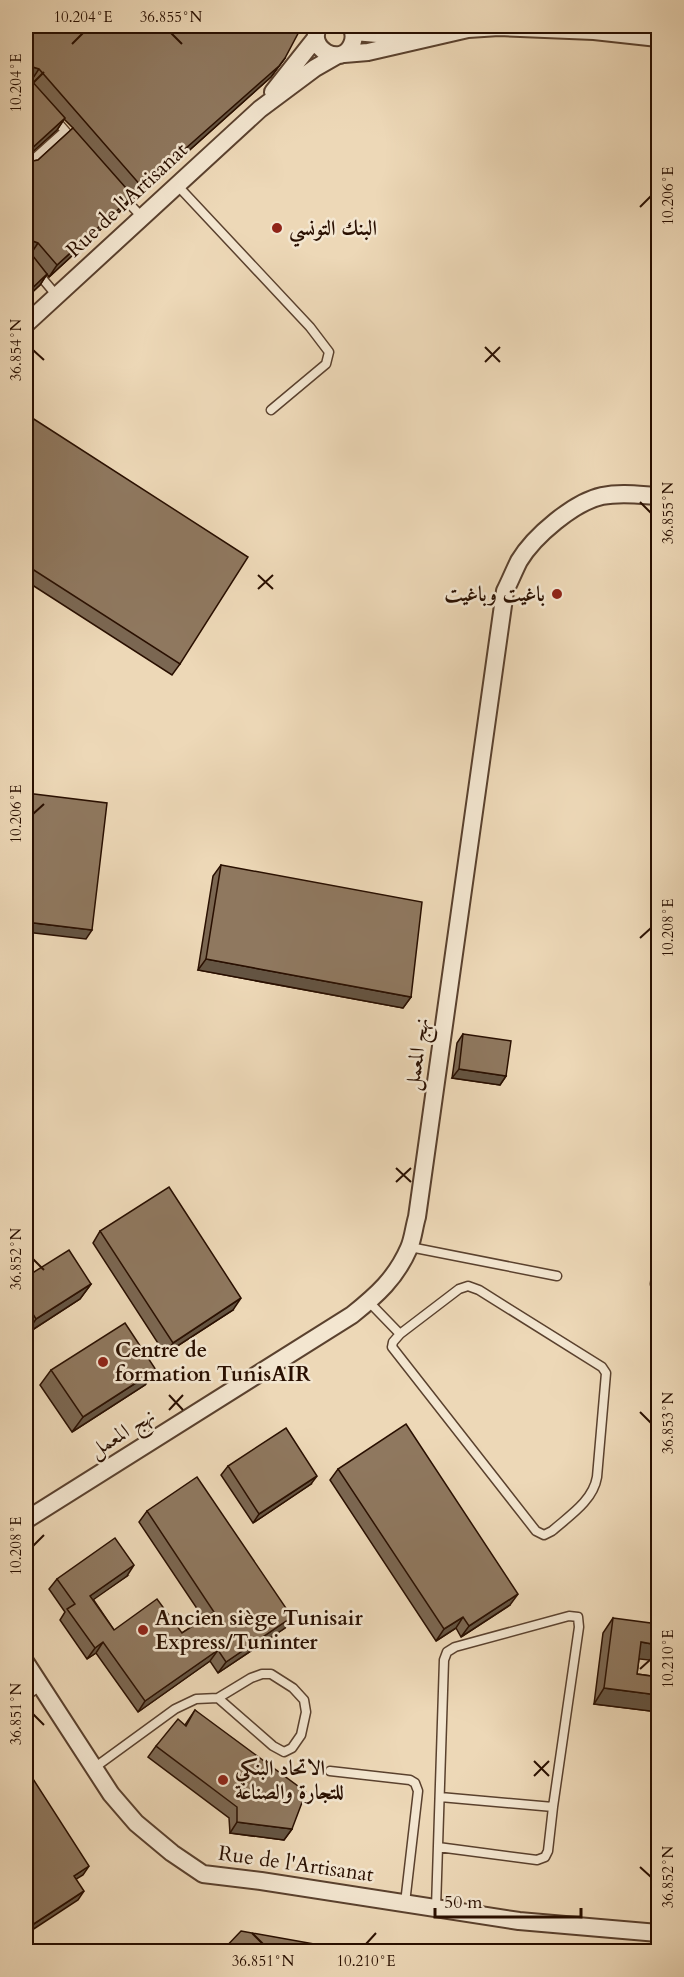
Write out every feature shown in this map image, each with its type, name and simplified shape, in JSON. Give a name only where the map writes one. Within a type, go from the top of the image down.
[{"type":"street","name":"Rue de l'Artisanat","points":[[26,324],[260,109],[315,68],[340,55],[368,52],[468,29],[499,27],[594,31],[658,39]]},
{"type":"street","name":"Rue de l'Artisanat","points":[[353,29],[432,38]]},
{"type":"street","points":[[317,30],[323,51],[340,55],[350,49],[354,41],[353,29]]},
{"type":"street","name":"Rue de l'Artisanat","points":[[260,109],[317,30]]},
{"type":"street","name":"نهج المعمل","points":[[26,1520],[342,1322],[380,1293],[395,1273],[410,1247],[417,1216],[505,591],[520,560],[542,533],[586,501],[603,495],[658,496]]},
{"type":"street","name":"Rue de l'Artisanat","points":[[26,1663],[111,1794],[136,1823],[172,1853],[203,1874],[519,1921],[658,1933]]},
{"type":"lane","points":[[45,108],[80,148]]},
{"type":"lane","points":[[26,166],[65,131]]},
{"type":"lane","points":[[177,185],[310,327],[329,352],[326,364],[271,410]]},
{"type":"lane","points":[[115,189],[142,217]]},
{"type":"lane","points":[[26,259],[57,296]]},
{"type":"lane","points":[[410,1247],[557,1275]]},
{"type":"lane","points":[[655,1284],[658,1264]]},
{"type":"lane","points":[[468,1286],[479,1290],[602,1367],[606,1373],[596,1487],[591,1495],[552,1531],[544,1535],[536,1531],[392,1347],[400,1334],[459,1289],[468,1286]]},
{"type":"lane","points":[[369,1302],[400,1334]]},
{"type":"lane","points":[[436,1908],[444,1660],[447,1652],[455,1647],[569,1616],[578,1617],[579,1627],[548,1851],[545,1857],[537,1860],[438,1847]]},
{"type":"lane","points":[[94,1768],[175,1709],[196,1699],[218,1698],[262,1674],[271,1674],[293,1688],[304,1700],[306,1712],[301,1735],[292,1748],[284,1752],[273,1746],[218,1698]]},
{"type":"lane","points":[[26,1695],[40,1686]]},
{"type":"lane","points":[[330,1771],[410,1780],[415,1783],[418,1791],[405,1903]]},
{"type":"lane","points":[[440,1797],[553,1807]]},
{"type":"building","points":[[26,26],[302,26],[279,66],[142,187],[39,69],[33,67],[29,69],[29,78],[65,118],[30,150],[29,158],[33,161],[38,160],[73,128],[133,196],[57,265],[38,243],[33,241],[29,243],[29,251],[47,274],[26,294]]},
{"type":"building","points":[[26,414],[248,557],[180,664],[26,565]]},
{"type":"building","points":[[26,793],[107,803],[92,930],[26,922]]},
{"type":"building","points":[[221,865],[422,902],[411,997],[206,959]]},
{"type":"building","points":[[463,1034],[511,1041],[506,1076],[459,1069]]},
{"type":"building","points":[[169,1187],[241,1298],[173,1343],[100,1231]]},
{"type":"building","points":[[69,1250],[91,1284],[36,1319],[26,1303],[26,1277]]},
{"type":"building","name":"Centre de formation TunisAIR","points":[[125,1323],[156,1370],[83,1417],[51,1370]]},
{"type":"building","points":[[406,1424],[518,1594],[469,1626],[463,1617],[444,1629],[338,1469]]},
{"type":"building","points":[[286,1428],[317,1476],[259,1514],[228,1466]]},
{"type":"building","points":[[197,1477],[292,1617],[226,1662],[218,1650],[145,1701],[103,1642],[95,1648],[67,1609],[75,1604],[57,1579],[115,1538],[134,1565],[90,1596],[114,1630],[157,1599],[182,1633],[214,1612],[147,1511]]},
{"type":"building","points":[[613,1618],[658,1624],[658,1645],[641,1642],[637,1674],[658,1677],[658,1695],[604,1688]]},
{"type":"building","name":"الاتحاد البنكي للتجارة والصناعة","points":[[195,1710],[306,1792],[292,1829],[237,1822],[237,1807],[156,1746],[178,1719],[186,1726]]},
{"type":"building","points":[[26,1768],[89,1866],[74,1876],[84,1891],[26,1929]]},
{"type":"building","points":[[241,1931],[359,1952],[221,1952]]},
{"type":"place","name":"البنك التونسي","points":[[277,228]]},
{"type":"place","name":"باغيت وباغيت","points":[[557,594]]},
{"type":"place","name":"Centre de formation TunisAIR","points":[[103,1362]]},
{"type":"place","name":"Ancien siège Tunisair Express/Tuninter","points":[[143,1630]]},
{"type":"place","name":"الاتحاد البنكي للتجارة والصناعة","points":[[223,1780]]}]
